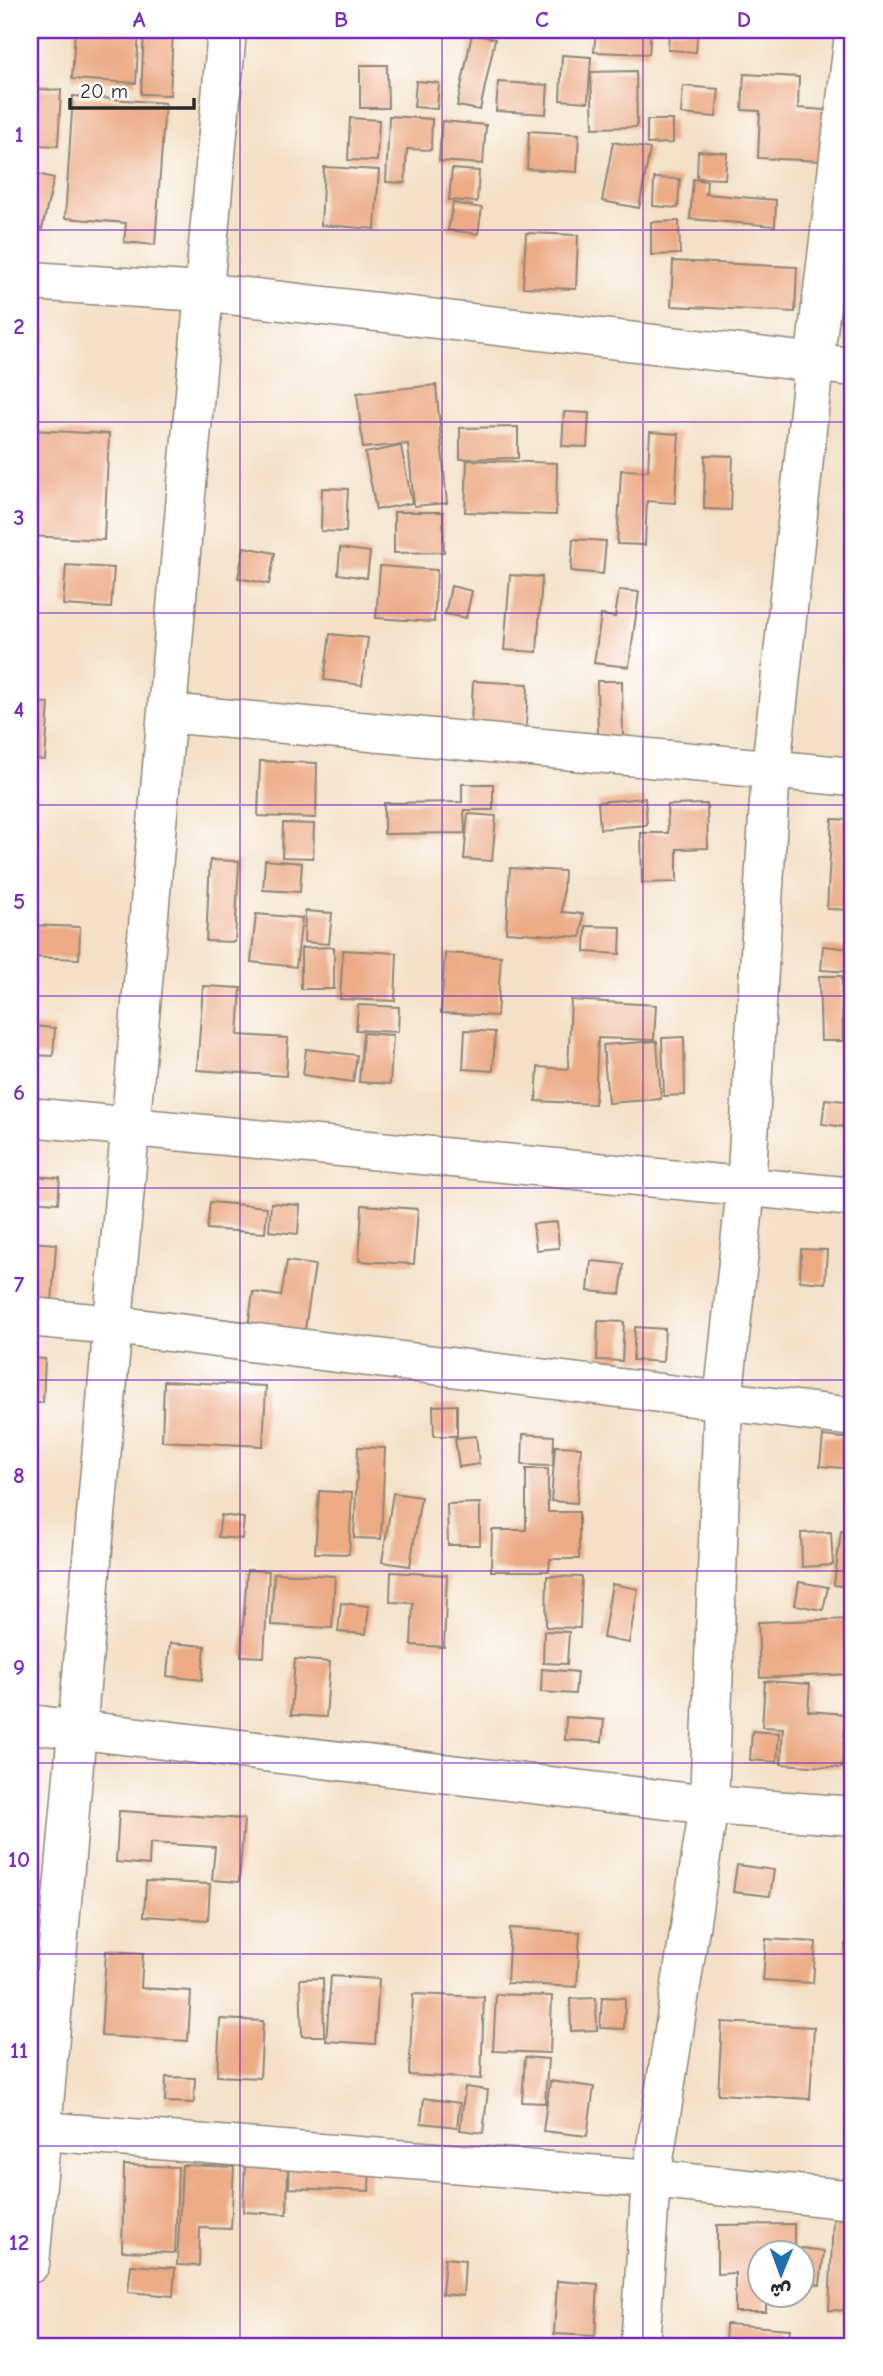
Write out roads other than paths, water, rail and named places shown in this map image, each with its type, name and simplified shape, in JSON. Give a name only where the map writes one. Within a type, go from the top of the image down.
[{"type":"street","points":[[30,2264],[36,2131],[78,1728],[227,30]]},
{"type":"street","points":[[640,2346],[652,2179],[709,1805],[723,1401],[746,1188],[771,768],[814,364],[853,43]]},
{"type":"street","points":[[30,281],[203,292],[853,367]]},
{"type":"street","points":[[167,713],[853,777]]},
{"type":"street","points":[[30,1117],[853,1197]]},
{"type":"street","points":[[30,1317],[853,1417]]},
{"type":"street","points":[[30,1724],[709,1805],[853,1816]]},
{"type":"street","points":[[36,2131],[652,2179],[853,2200]]}]
